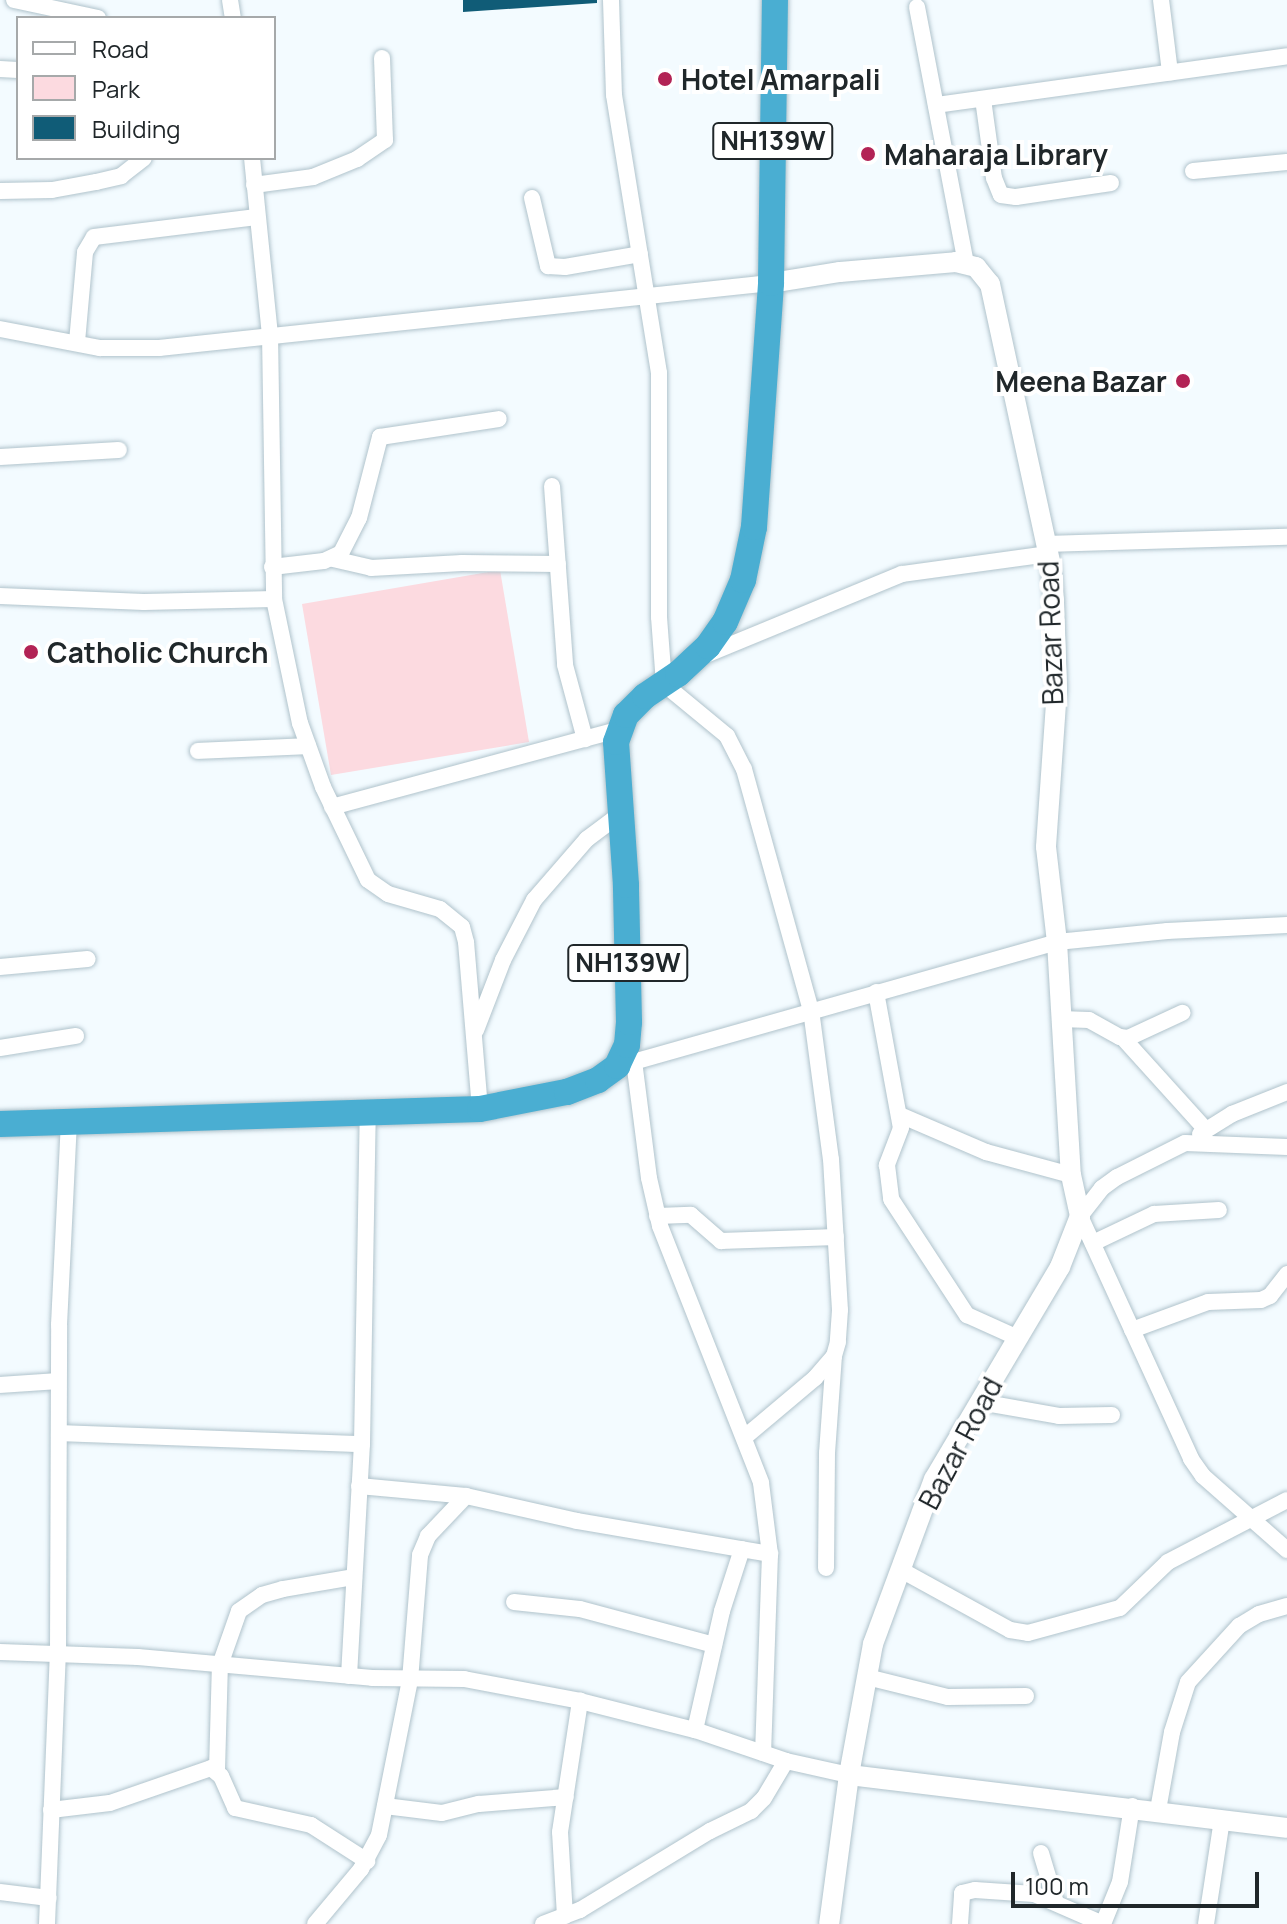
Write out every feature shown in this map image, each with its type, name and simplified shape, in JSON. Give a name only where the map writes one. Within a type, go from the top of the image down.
[{"type":"highway","name":"NH139W","points":[[626,1064],[629,1022],[626,885],[618,816],[616,742],[626,715],[693,660],[725,622],[743,580],[754,527],[771,283],[775,0]]},
{"type":"highway","points":[[0,1124],[480,1109],[567,1092],[598,1080],[626,1064]]},
{"type":"street","points":[[14,0],[89,16]]},
{"type":"street","points":[[611,0],[614,95],[659,373],[659,617],[664,684],[727,736],[737,750],[811,1010],[831,1159],[840,1310],[827,1453],[826,1568]]},
{"type":"street","points":[[1161,0],[1170,72]]},
{"type":"street","points":[[0,329],[100,348],[159,348],[270,334],[648,297],[909,265],[966,264],[917,7]]},
{"type":"street","points":[[936,105],[1287,56]]},
{"type":"street","points":[[254,185],[313,177],[357,159],[385,140],[382,58]]},
{"type":"street","points":[[983,99],[994,178],[1001,195],[1016,197],[1111,183]]},
{"type":"street","points":[[0,191],[52,190],[96,182],[121,176],[141,160]]},
{"type":"street","points":[[252,160],[270,334],[274,431],[274,599],[300,723],[332,807],[368,880],[388,894],[440,909],[462,927],[480,1109]]},
{"type":"street","points":[[1193,171],[1287,162]]},
{"type":"street","points":[[532,198],[548,266],[565,267],[640,254]]},
{"type":"street","points":[[77,342],[85,252],[94,237],[257,217]]},
{"type":"street","name":"Bazar Road","points":[[966,264],[976,267],[990,284],[994,297],[1047,549],[1054,602],[1057,689],[1046,847],[1057,942],[1071,1175],[1080,1216],[1191,1459],[1203,1476],[1287,1550]]},
{"type":"street","points":[[333,559],[341,553],[359,518],[380,437],[499,419]]},
{"type":"street","points":[[0,457],[119,450]]},
{"type":"street","points":[[552,486],[565,665],[585,739]]},
{"type":"street","points":[[693,660],[902,574],[1047,549],[1287,537]]},
{"type":"street","points":[[272,567],[333,559],[371,568],[462,563],[558,564]]},
{"type":"street","points":[[0,596],[144,602],[274,599]]},
{"type":"street","points":[[332,807],[621,729]]},
{"type":"street","points":[[198,751],[308,746]]},
{"type":"street","points":[[474,1035],[503,960],[528,908],[576,850],[618,816]]},
{"type":"street","points":[[763,1753],[770,1554],[761,1483],[745,1437],[671,1261],[657,1216],[626,1064],[1057,942],[1167,931],[1287,925]]},
{"type":"street","points":[[0,967],[88,959]]},
{"type":"street","points":[[876,992],[900,1115],[897,1144],[887,1165],[887,1181],[897,1209],[967,1315],[1018,1338]]},
{"type":"street","points":[[1123,1038],[1141,1034],[1182,1013]]},
{"type":"street","points":[[1060,1019],[1089,1020],[1123,1038],[1206,1130]]},
{"type":"street","points":[[0,1048],[76,1036]]},
{"type":"street","points":[[1080,1216],[1102,1188],[1117,1177],[1185,1143],[1232,1114],[1287,1092]]},
{"type":"street","points":[[349,1676],[362,1444],[368,1112]]},
{"type":"street","points":[[900,1115],[986,1152],[1071,1175]]},
{"type":"street","points":[[47,1924],[58,1653],[58,1381],[69,1123]]},
{"type":"street","points":[[1185,1143],[1287,1147]]},
{"type":"street","points":[[1093,1243],[1154,1214],[1219,1210]]},
{"type":"street","points":[[657,1216],[691,1215],[721,1241],[836,1237]]},
{"type":"street","name":"Bazar Road","points":[[829,1924],[849,1775],[873,1644],[934,1479],[1060,1267],[1080,1216]]},
{"type":"street","points":[[1132,1330],[1208,1302],[1261,1300],[1270,1296],[1287,1274]]},
{"type":"street","points":[[745,1437],[815,1378],[834,1356]]},
{"type":"street","points":[[0,1385],[58,1381]]},
{"type":"street","points":[[980,1402],[1037,1414],[1112,1415]]},
{"type":"street","points":[[59,1433],[362,1444]]},
{"type":"street","points":[[359,1486],[466,1496],[577,1521],[770,1554]]},
{"type":"street","points":[[315,1924],[367,1861],[379,1835],[410,1680],[420,1555],[428,1536],[466,1496]]},
{"type":"street","points":[[901,1570],[1010,1630],[1028,1633],[1120,1608],[1159,1569],[1287,1500]]},
{"type":"street","points":[[695,1730],[714,1645],[742,1549]]},
{"type":"street","points":[[354,1577],[283,1589],[248,1603],[234,1619],[220,1665],[217,1770],[235,1808],[311,1825],[367,1861]]},
{"type":"street","points":[[514,1602],[580,1609],[714,1645]]},
{"type":"street","points":[[1158,1810],[1169,1747],[1188,1682],[1247,1620],[1287,1606]]},
{"type":"street","points":[[0,1652],[58,1653],[410,1680],[464,1679],[580,1701],[695,1730],[786,1761],[849,1775],[936,1788],[1132,1806],[1287,1828]]},
{"type":"street","points":[[867,1677],[948,1697],[1026,1696]]},
{"type":"street","points":[[565,1916],[559,1850],[580,1701]]},
{"type":"street","points":[[543,1924],[565,1916],[751,1811],[764,1798],[786,1761]]},
{"type":"street","points":[[51,1810],[110,1803],[201,1770],[217,1770]]},
{"type":"street","points":[[385,1806],[442,1813],[479,1804],[566,1797]]},
{"type":"street","points":[[960,1924],[961,1899],[967,1890],[1024,1892],[1103,1924],[1120,1882],[1132,1806]]},
{"type":"street","points":[[1206,1924],[1222,1820]]},
{"type":"street","points":[[1041,1853],[1056,1903]]},
{"type":"street","points":[[0,1892],[49,1898]]},
{"type":"green space","points":[[500,570],[529,742],[331,775],[302,604]]},
{"type":"building","points":[[463,0],[597,0],[597,3],[463,12]]},
{"type":"place","name":"Hotel Amarpali","points":[[665,79]]},
{"type":"place","name":"Maharaja Library","points":[[868,154]]},
{"type":"place","name":"Meena Bazar","points":[[1183,381]]},
{"type":"place","name":"Catholic Church","points":[[31,652]]}]
